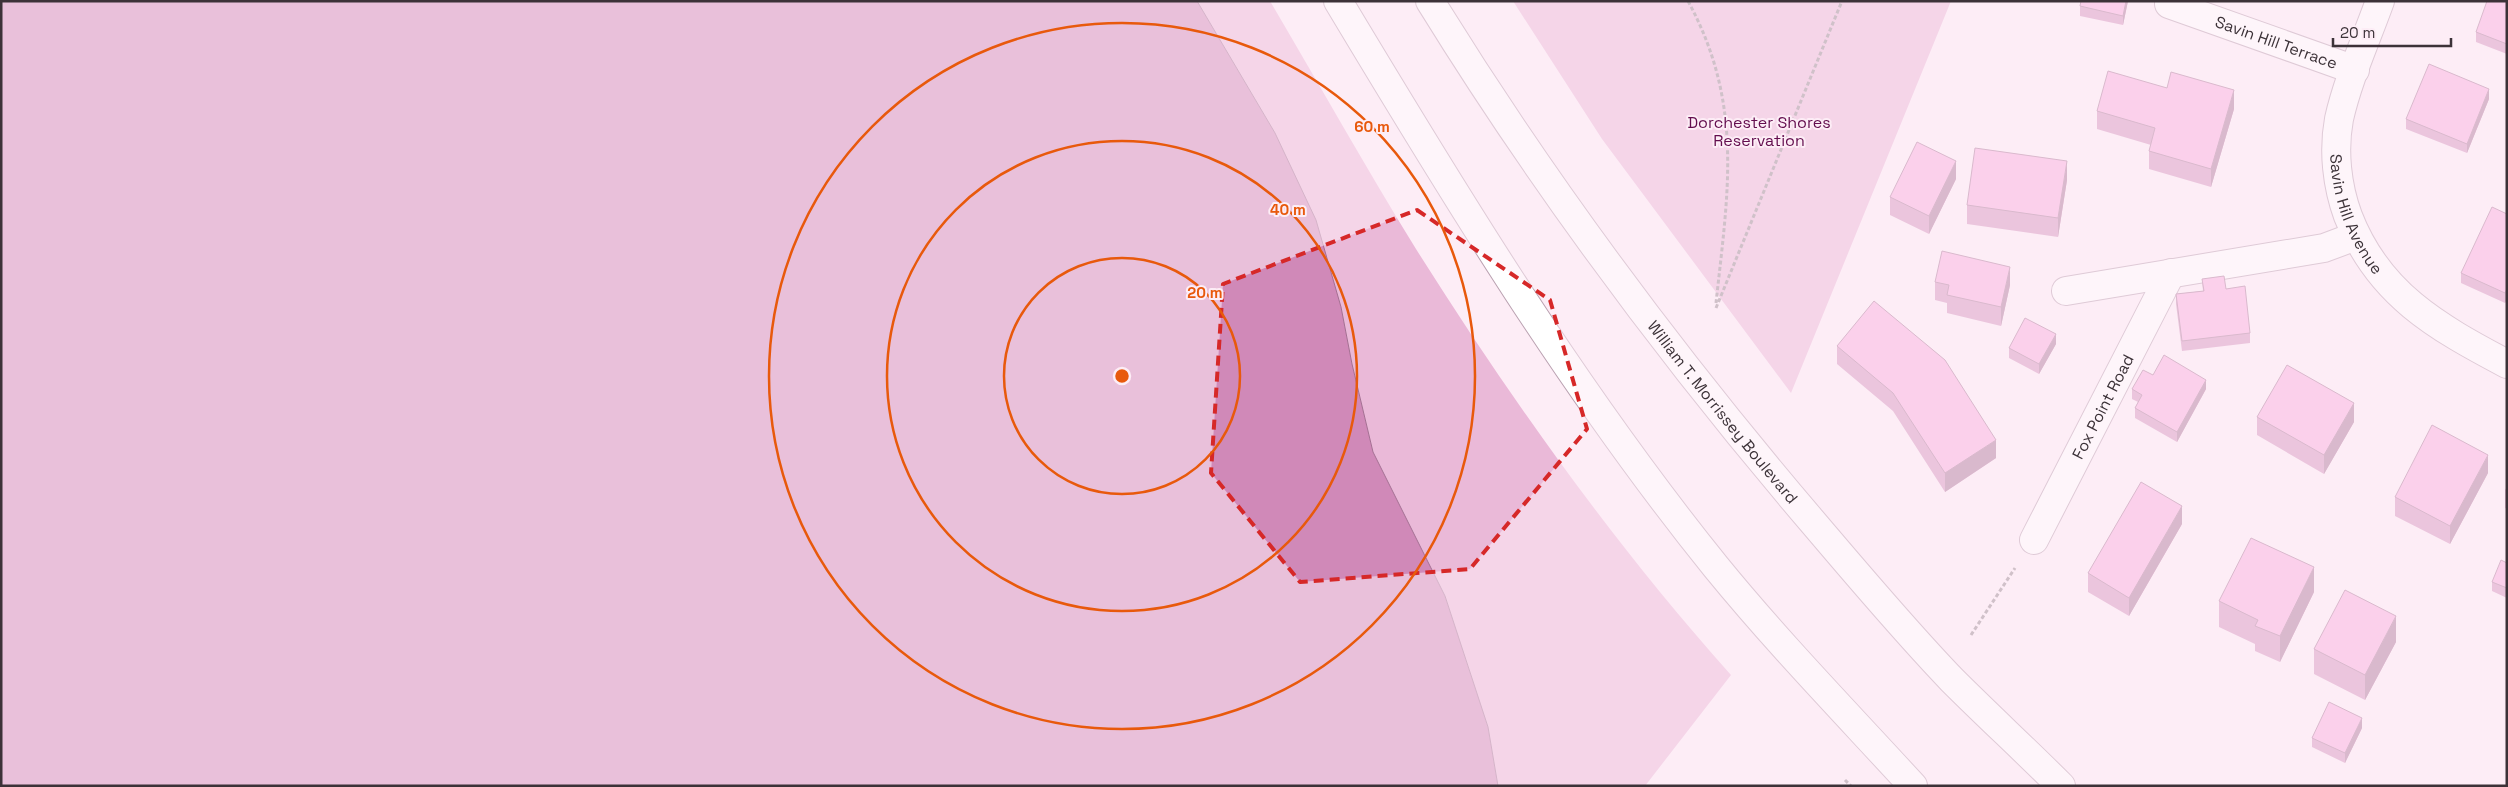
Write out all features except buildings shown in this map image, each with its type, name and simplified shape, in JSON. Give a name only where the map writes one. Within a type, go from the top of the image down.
[{"type":"main road","points":[[1338,1],[1467,214],[1545,336],[1626,449],[1717,568],[1913,786]]},
{"type":"main road","name":"William T. Morrissey Boulevard","points":[[1430,1],[1484,89],[1567,206],[1657,330],[1744,442],[1952,679],[2061,786]]},
{"type":"main road","name":"Savin Hill Avenue","points":[[2380,1],[2339,120],[2337,154],[2343,202],[2356,236],[2379,274],[2413,307],[2452,335],[2507,364]]},
{"type":"main road","name":"Savin Hill Terrace","points":[[2169,4],[2355,70]]},
{"type":"main road","points":[[2066,290],[2324,248],[2356,236]]},
{"type":"main road","name":"Fox Point Road","points":[[2034,540],[2171,273]]},
{"type":"path","points":[[1688,1],[1706,41],[1717,73],[1729,141],[1729,176],[1716,308],[1842,1]]},
{"type":"path","points":[[1970,635],[2034,540]]},
{"type":"path","points":[[1845,780],[1851,786]]},
{"type":"highlighted area","points":[[1417,210],[1550,300],[1587,429],[1470,569],[1300,582],[1211,473],[1223,284]]},
{"type":"green space","points":[[1197,1],[1270,1],[1397,218],[1488,360],[1604,521],[1687,625],[1731,675],[1645,786],[1498,786],[1488,727],[1445,596],[1373,452],[1352,364],[1341,307],[1288,164],[1275,133]]},
{"type":"green space","name":"Dorchester Shores Reservation","points":[[1513,1],[1951,1],[1791,393],[1602,139]]},
{"type":"shaded area","points":[[1,1],[1197,1],[1275,133],[1316,220],[1341,307],[1352,364],[1373,452],[1445,596],[1488,727],[1498,786],[1,786]]}]
